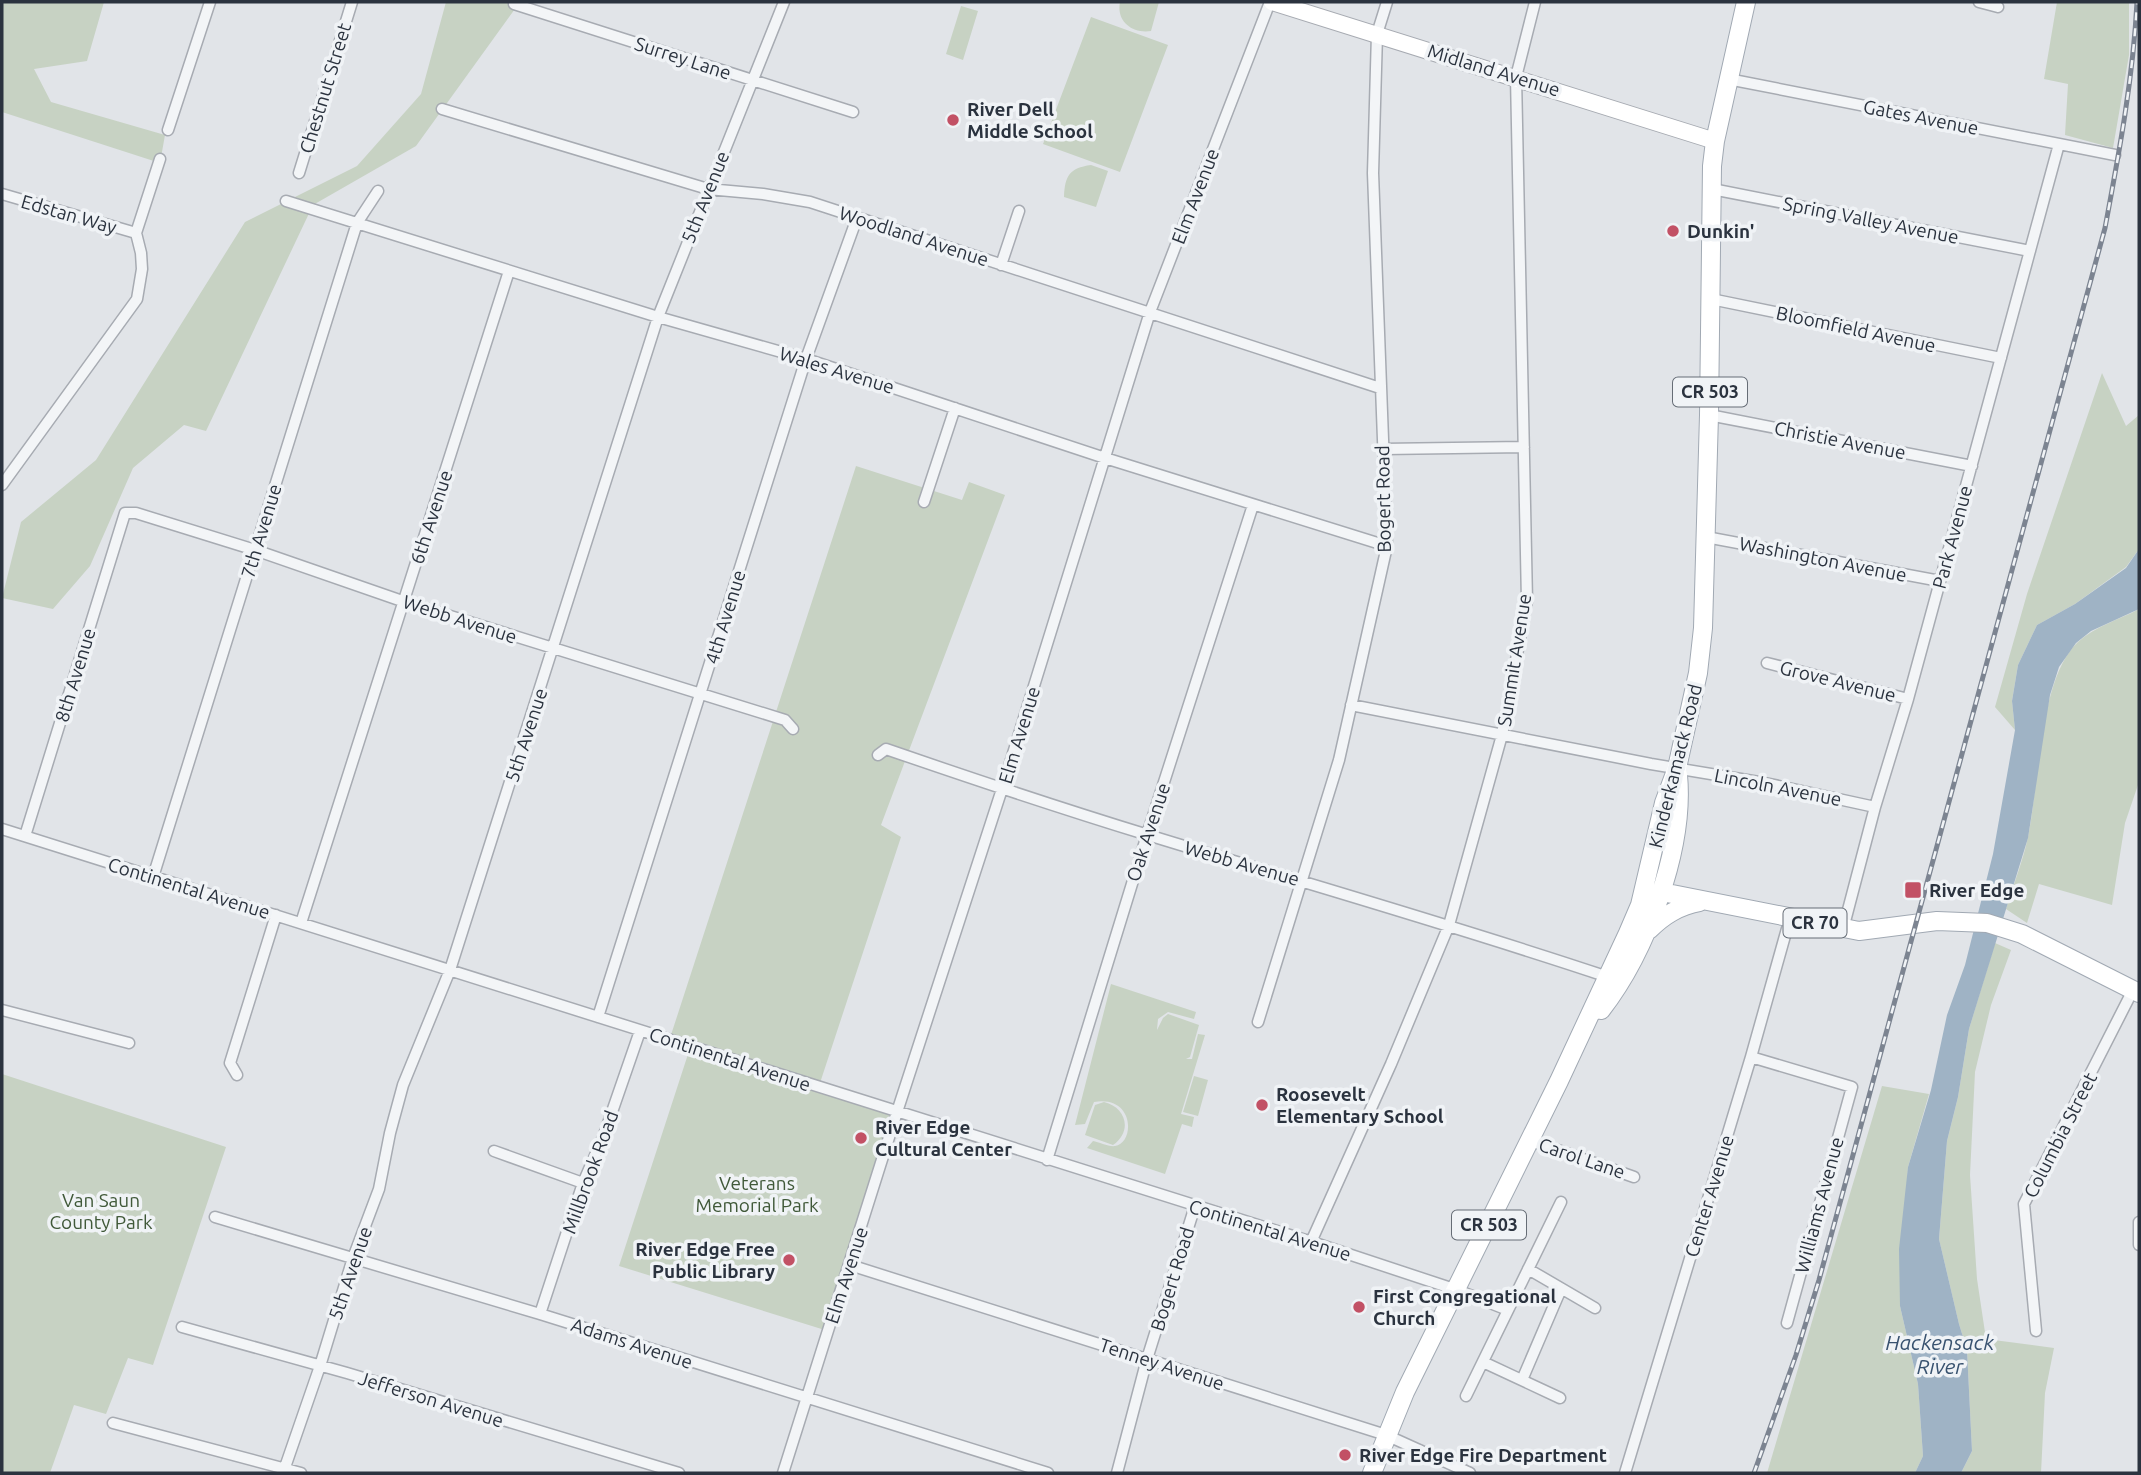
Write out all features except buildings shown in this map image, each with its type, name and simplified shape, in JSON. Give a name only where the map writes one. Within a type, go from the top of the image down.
[{"type":"main road","name":"Kinderkamack Road","points":[[1372,1473],[1386,1435],[1432,1336],[1581,1035],[1640,905],[1664,803],[1678,768],[1698,673],[1703,628],[1715,141],[1746,2]]},
{"type":"main road","points":[[1581,1035],[1618,988],[1662,892],[1680,794],[1678,768]]},
{"type":"main road","points":[[1670,856],[1682,883],[1693,894],[1706,901]]},
{"type":"main road","name":"CR 70","points":[[1662,892],[1859,931],[1937,921],[1970,921],[2004,927],[2136,992]]},
{"type":"main road","points":[[1644,935],[1661,918],[1674,910],[1706,901]]},
{"type":"main road","points":[[1608,977],[1628,964]]},
{"type":"street","points":[[168,130],[209,2]]},
{"type":"street","name":"Chestnut Street","points":[[299,173],[352,2]]},
{"type":"street","name":"5th Avenue","points":[[284,1471],[353,1258],[379,1189],[403,1085],[450,970],[658,317],[784,2]]},
{"type":"street","name":"Midland Avenue","points":[[1271,2],[1715,141]]},
{"type":"street","name":"Elm Avenue","points":[[783,1473],[1002,789],[1150,312],[1271,2]]},
{"type":"street","name":"Bogert Road","points":[[1258,1022],[1339,760],[1387,545],[1373,173],[1377,34],[1387,2]]},
{"type":"street","name":"Summit Avenue","points":[[1311,1242],[1391,1064],[1448,925],[1502,735],[1527,601],[1516,77],[1535,2]]},
{"type":"street","points":[[1979,2],[1998,7]]},
{"type":"street","name":"Surrey Lane","points":[[514,4],[853,112]]},
{"type":"street","name":"Gates Avenue","points":[[1728,79],[2115,155]]},
{"type":"street","name":"Woodland Avenue","points":[[442,109],[708,189],[797,200],[1380,388]]},
{"type":"street","name":"Park Avenue","points":[[1843,929],[2059,144]]},
{"type":"street","points":[[2,485],[137,299],[142,269],[135,233],[160,159]]},
{"type":"street","name":"Spring Valley Avenue","points":[[1712,189],[2030,251]]},
{"type":"street","name":"7th Avenue","points":[[153,877],[357,223],[378,191]]},
{"type":"street","name":"Edstan Way","points":[[2,194],[135,233]]},
{"type":"street","name":"Wales Avenue","points":[[286,201],[658,317],[806,359],[1105,458],[1387,545]]},
{"type":"street","points":[[1001,265],[1019,211]]},
{"type":"street","name":"4th Avenue","points":[[598,1017],[806,359],[857,218]]},
{"type":"street","name":"6th Avenue","points":[[301,923],[509,271]]},
{"type":"street","name":"Bloomfield Avenue","points":[[1711,299],[2001,358]]},
{"type":"street","points":[[924,502],[955,408]]},
{"type":"street","name":"Christie Avenue","points":[[1709,415],[1972,466]]},
{"type":"street","points":[[1383,449],[1524,447]]},
{"type":"street","name":"Oak Avenue","points":[[1047,1160],[1147,835],[1253,505]]},
{"type":"street","name":"Webb Avenue","points":[[125,513],[136,513],[255,550],[405,601],[785,720],[793,729]]},
{"type":"street","name":"8th Avenue","points":[[25,836],[125,513]]},
{"type":"street","name":"Washington Avenue","points":[[1706,537],[1940,581]]},
{"type":"street","name":"Grove Avenue","points":[[1767,663],[1908,699]]},
{"type":"street","name":"Lincoln Avenue","points":[[1351,705],[1755,781],[1875,807]]},
{"type":"street","name":"Webb Avenue","points":[[878,755],[886,749],[1147,835],[1448,925],[1608,977]]},
{"type":"street","name":"Continental Avenue","points":[[2,829],[1311,1242],[1457,1290],[1508,1310]]},
{"type":"street","points":[[237,1075],[230,1063],[276,915]]},
{"type":"street","name":"Center Avenue","points":[[1625,1473],[1751,1057],[1790,918]]},
{"type":"street","name":"Columbia Street","points":[[2036,1331],[2024,1204],[2136,992]]},
{"type":"street","points":[[2,1010],[129,1044]]},
{"type":"street","name":"Millbrook Road","points":[[540,1314],[583,1183],[609,1122],[640,1031]]},
{"type":"street","name":"Williams Avenue","points":[[1751,1057],[1852,1087],[1787,1323]]},
{"type":"street","name":"Carol Lane","points":[[1529,1140],[1634,1177]]},
{"type":"street","points":[[494,1151],[583,1183]]},
{"type":"street","points":[[1466,1396],[1561,1202]]},
{"type":"street","name":"Bogert Road","points":[[1117,1473],[1147,1359],[1195,1206]]},
{"type":"street","name":"Adams Avenue","points":[[215,1217],[540,1314],[1048,1473]]},
{"type":"street","points":[[2139,1222],[2139,1245]]},
{"type":"street","name":"Tenney Avenue","points":[[850,1265],[1386,1435],[1470,1473]]},
{"type":"street","points":[[1528,1269],[1595,1308]]},
{"type":"street","points":[[1522,1380],[1560,1289]]},
{"type":"street","name":"Jefferson Avenue","points":[[182,1327],[679,1473]]},
{"type":"street","points":[[1483,1362],[1560,1398]]},
{"type":"street","points":[[113,1423],[284,1471],[301,1473]]},
{"type":"green space","points":[[2,2],[104,2],[87,61],[34,69],[51,102],[165,135],[160,163],[2,112]]},
{"type":"green space","points":[[446,2],[520,2],[416,146],[313,205],[206,431],[184,425],[133,468],[90,566],[53,609],[2,598],[21,522],[96,460],[245,222],[357,166],[421,94]]},
{"type":"green space","points":[[1120,2],[1159,2],[1151,31],[1138,30],[1127,25],[1120,15]]},
{"type":"green space","points":[[2057,2],[2129,2],[2129,55],[2113,148],[2065,135],[2068,84],[2044,79]]},
{"type":"green space","points":[[961,6],[978,11],[963,60],[946,54]]},
{"type":"green space","points":[[1091,17],[1168,45],[1120,172],[1043,144]]},
{"type":"green space","points":[[1091,165],[1108,171],[1096,207],[1064,197],[1070,174],[1078,168]]},
{"type":"green space","points":[[2102,373],[2126,426],[2139,415],[2139,549],[2126,567],[2075,604],[2037,625],[2018,665],[2012,701],[2015,730],[1995,707],[2027,594]]},
{"type":"green space","name":"Veterans Memorial Park","points":[[856,466],[962,500],[969,482],[1005,495],[881,825],[901,837],[819,1086],[896,1110],[828,1331],[619,1266],[691,1045],[670,1038]]},
{"type":"green space","points":[[2139,609],[2139,782],[2125,823],[2112,905],[2039,884],[2027,923],[2006,909],[2028,837],[2042,733],[2055,680],[2065,659],[2085,636]]},
{"type":"green space","points":[[1995,943],[2011,950],[1991,1005],[1975,1072],[1970,1175],[1977,1279],[1986,1339],[2054,1348],[2045,1393],[2041,1473],[1961,1473],[1972,1451],[1967,1350],[1939,1239],[1947,1141],[1958,1097],[1969,1029]]},
{"type":"green space","points":[[1111,984],[1196,1012],[1194,1019],[1168,1012],[1158,1019],[1157,1030],[1168,1014],[1199,1025],[1190,1057],[1186,1059],[1192,1059],[1198,1034],[1205,1035],[1181,1114],[1194,1117],[1192,1127],[1182,1124],[1165,1174],[1087,1148],[1093,1141],[1110,1146],[1122,1143],[1128,1129],[1127,1120],[1124,1112],[1117,1106],[1107,1102],[1094,1102],[1085,1124],[1075,1125]]},
{"type":"green space","name":"Van Saun County Park","points":[[2,1074],[226,1147],[153,1365],[128,1358],[106,1414],[74,1405],[50,1473],[2,1473]]},
{"type":"green space","points":[[1194,1076],[1208,1080],[1198,1116],[1183,1112]]},
{"type":"green space","points":[[1882,1086],[1929,1094],[1908,1167],[1900,1306],[1918,1384],[1923,1456],[1915,1473],[1767,1473]]},
{"type":"green space","points":[[1104,1102],[1118,1109],[1124,1120],[1123,1133],[1113,1145],[1085,1135],[1095,1105]]},
{"type":"water","name":"Hackensack River","points":[[2139,549],[2139,609],[2091,631],[2076,643],[2059,667],[2050,695],[2028,838],[1969,1029],[1958,1097],[1947,1141],[1939,1239],[1967,1350],[1972,1451],[1961,1473],[1915,1473],[1923,1456],[1918,1384],[1900,1306],[1899,1249],[1908,1167],[1931,1090],[1947,1015],[1965,965],[1993,854],[2015,730],[2012,701],[2018,665],[2037,625],[2075,604],[2126,568]]},
{"type":"railway","points":[[1754,1473],[1796,1355],[1819,1280],[2105,228],[2129,88],[2137,2]]},
{"type":"place","name":"River Dell Middle School","points":[[953,120]]},
{"type":"place","name":"Dunkin'","points":[[1673,231]]},
{"type":"place","name":"River Edge","points":[[1913,890]]},
{"type":"place","name":"Roosevelt Elementary School","points":[[1262,1105]]},
{"type":"place","name":"River Edge Cultural Center","points":[[861,1138]]},
{"type":"place","name":"River Edge Free Public Library","points":[[789,1260]]},
{"type":"place","name":"First Congregational Church","points":[[1359,1307]]},
{"type":"place","name":"River Edge Fire Department","points":[[1345,1455]]}]
